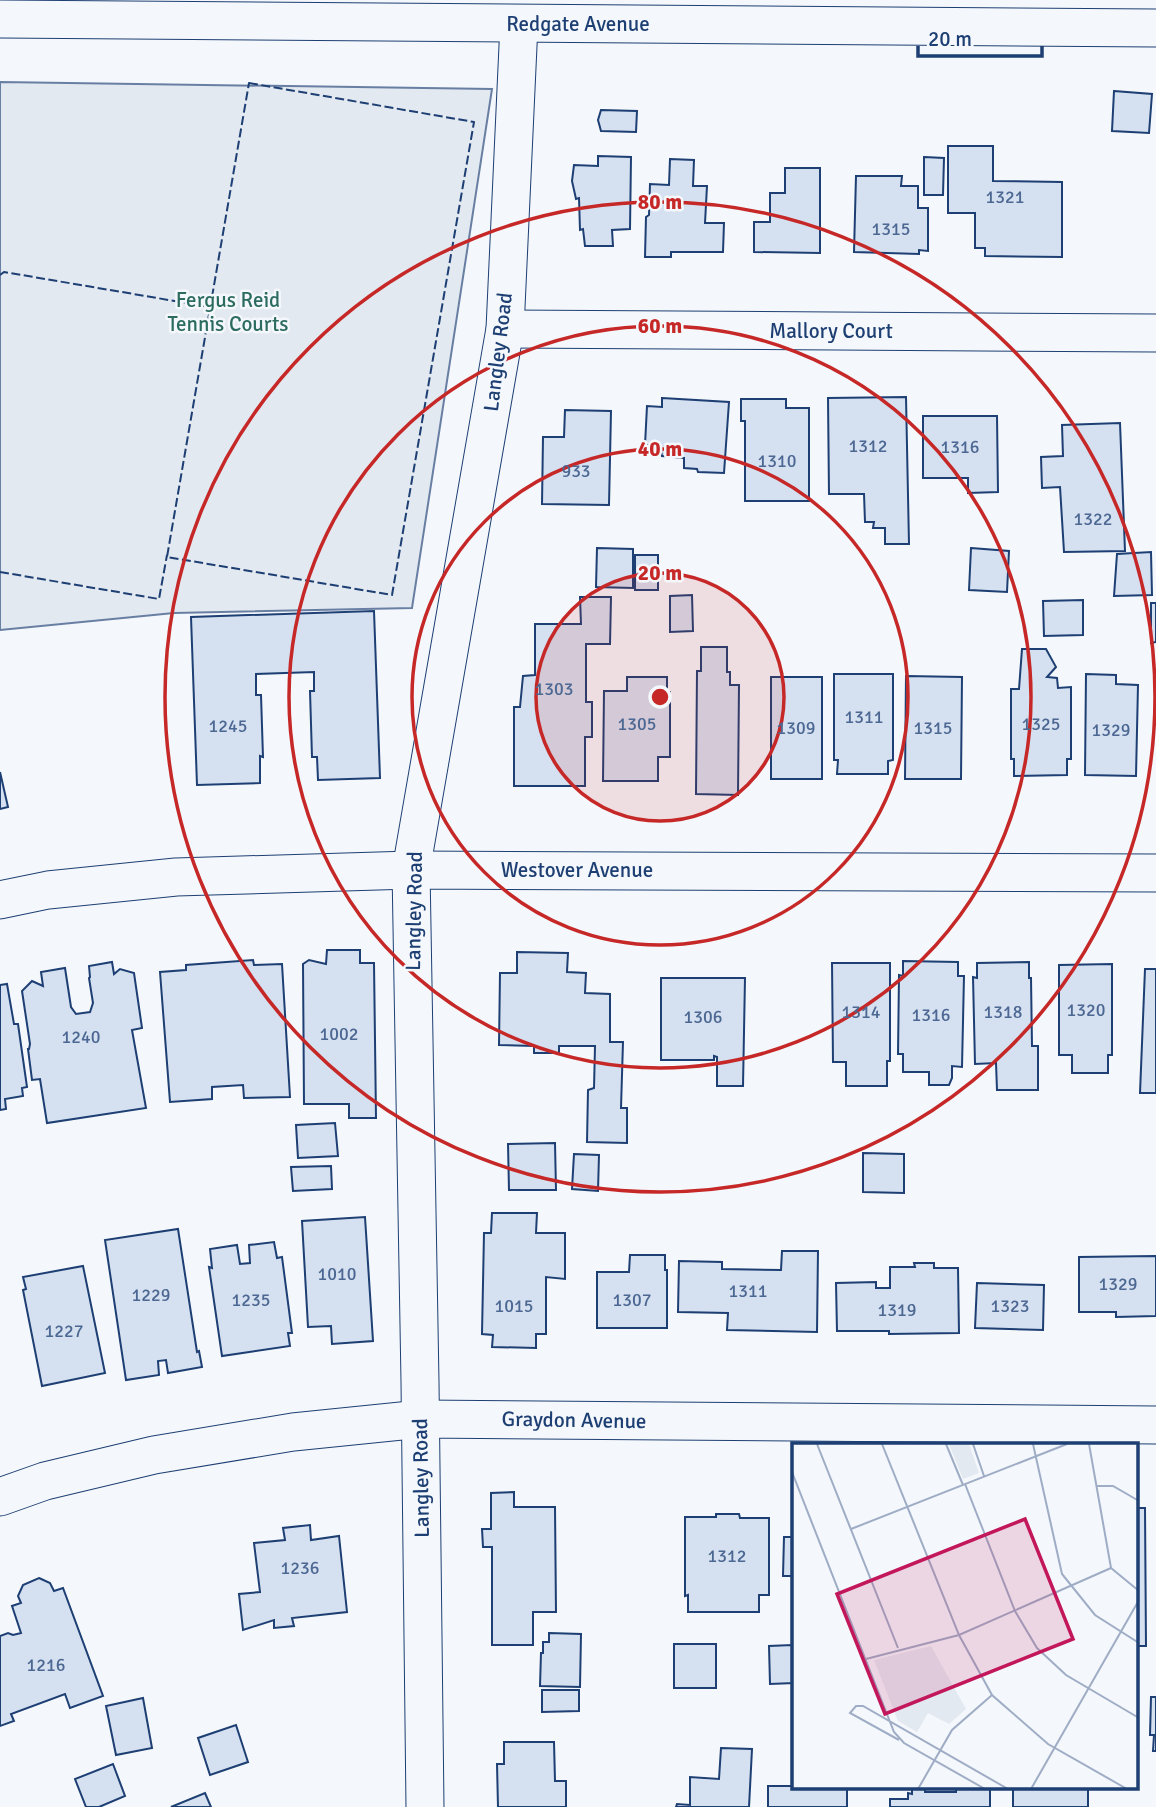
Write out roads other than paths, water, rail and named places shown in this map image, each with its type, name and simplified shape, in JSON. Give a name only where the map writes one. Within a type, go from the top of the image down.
[{"type":"street","name":"Redgate Avenue","points":[[0,19],[1156,28]]},
{"type":"street","name":"Langley Road","points":[[425,1807],[411,870],[505,329],[519,24]]},
{"type":"street","name":"Mallory Court","points":[[505,329],[1156,333]]},
{"type":"street","name":"Westover Avenue","points":[[0,900],[48,890],[176,877],[411,870],[1156,873]]},
{"type":"street","name":"Graydon Avenue","points":[[0,1497],[45,1481],[154,1455],[293,1432],[421,1419],[1156,1425]]},
{"type":"park label","name":"Fergus Reid Tennis Courts","points":[[228,312]]}]
